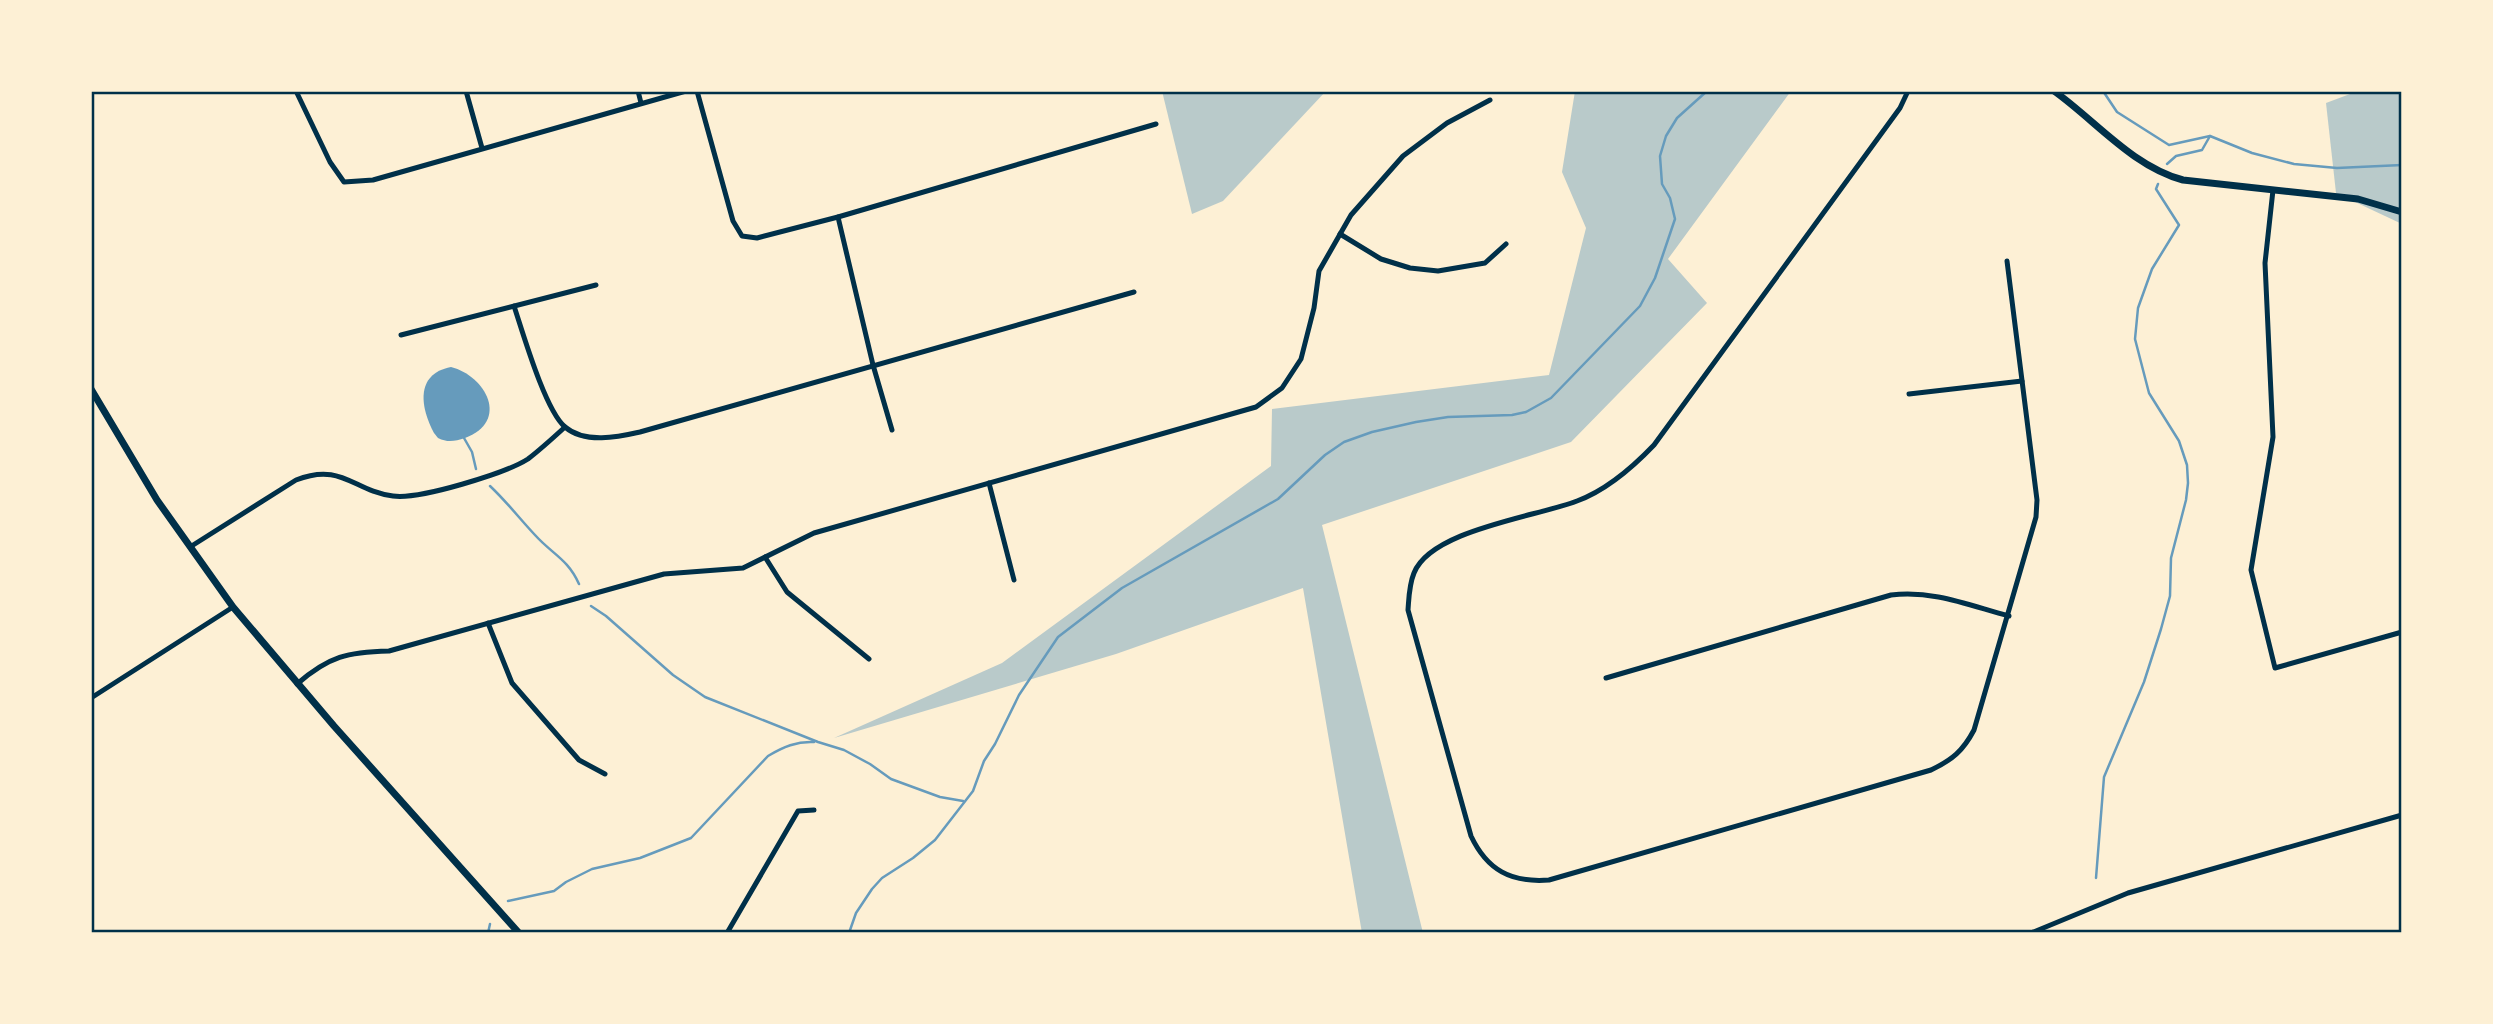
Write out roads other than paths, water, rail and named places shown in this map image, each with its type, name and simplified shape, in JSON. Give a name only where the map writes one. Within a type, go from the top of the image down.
[{"type":"street","points":[[296,91],[330,162],[344,182],[373,180],[686,91]]},
{"type":"street","points":[[466,91],[482,148]]},
{"type":"street","points":[[638,91],[641,103]]},
{"type":"street","points":[[697,91],[733,221],[742,236],[757,238],[1156,124]]},
{"type":"street","points":[[1908,91],[1900,108],[1654,445],[1631,470],[1579,501],[1449,539],[1426,554],[1414,571],[1409,589],[1408,610],[1471,836],[1479,853],[1493,867],[1510,876],[1531,882],[1549,880],[1931,770],[1951,760],[1965,748],[1975,730],[2036,517],[2037,500],[2007,261]]},
{"type":"street","points":[[2054,91],[2133,154],[2165,174],[2183,180],[2358,200],[2402,212]]},
{"type":"street","points":[[297,684],[323,663],[346,654],[389,651],[664,574],[743,568],[814,533],[1256,407],[1282,387],[1301,359],[1314,308],[1319,271],[1351,215],[1403,156],[1447,123],[1490,100]]},
{"type":"street","points":[[2273,190],[2265,263],[2273,437],[2251,570],[2275,668],[2402,632]]},
{"type":"street","points":[[838,217],[873,365],[892,430]]},
{"type":"street","points":[[1340,234],[1381,259],[1410,268],[1438,271],[1485,263],[1506,244]]},
{"type":"street","points":[[401,335],[596,285]]},
{"type":"street","points":[[514,306],[550,405],[565,427],[582,435],[602,438],[623,436],[1134,292]]},
{"type":"street","points":[[1909,394],[2022,381]]},
{"type":"street","points":[[91,389],[157,500],[233,607],[297,684],[519,933]]},
{"type":"street","points":[[190,547],[296,480],[313,473],[331,474],[395,496],[419,495],[509,468],[527,459],[565,427]]},
{"type":"street","points":[[989,483],[1014,580]]},
{"type":"street","points":[[765,557],[787,592],[869,659]]},
{"type":"street","points":[[1606,678],[1891,595],[1930,594],[2008,616]]},
{"type":"street","points":[[91,698],[233,607]]},
{"type":"street","points":[[488,623],[512,683],[579,760],[605,774]]},
{"type":"street","points":[[727,933],[797,811],[814,810]]},
{"type":"street","points":[[2031,933],[2127,893],[2402,815]]},
{"type":"water","points":[[451,367],[463,372],[483,389],[490,410],[487,421],[479,430],[455,441],[438,438],[429,424],[424,403],[426,385],[431,377]]},
{"type":"waterway","points":[[849,933],[856,913],[872,889],[882,878],[935,840],[973,791],[984,761],[1019,695],[1058,637],[1122,588],[1278,499],[1325,455],[1344,442],[1372,432],[1416,422],[1448,417],[1512,415],[1526,412],[1551,398],[1640,306],[1655,278],[1675,219],[1670,198],[1662,184],[1660,156],[1666,136],[1677,118],[1707,91]]},
{"type":"waterway","points":[[2103,91],[2117,112],[2169,145],[2210,136],[2252,153],[2294,164],[2337,168],[2402,165]]},
{"type":"waterway","points":[[2167,164],[2176,156],[2202,150],[2210,136]]},
{"type":"waterway","points":[[2096,878],[2104,777],[2144,682],[2161,629],[2170,596],[2171,558],[2188,483],[2187,465],[2179,441],[2149,393],[2135,339],[2138,308],[2152,269],[2179,225],[2156,189],[2158,184]]},
{"type":"waterway","points":[[464,438],[472,452],[476,469]]},
{"type":"waterway","points":[[490,486],[541,542],[565,563],[579,584]]},
{"type":"waterway","points":[[591,606],[673,675],[705,697],[844,750],[891,779],[940,797],[963,801]]},
{"type":"waterway","points":[[508,901],[554,891],[592,869],[640,858],[691,838],[768,756],[790,745],[814,742]]},
{"type":"waterway","points":[[488,933],[490,924]]}]
